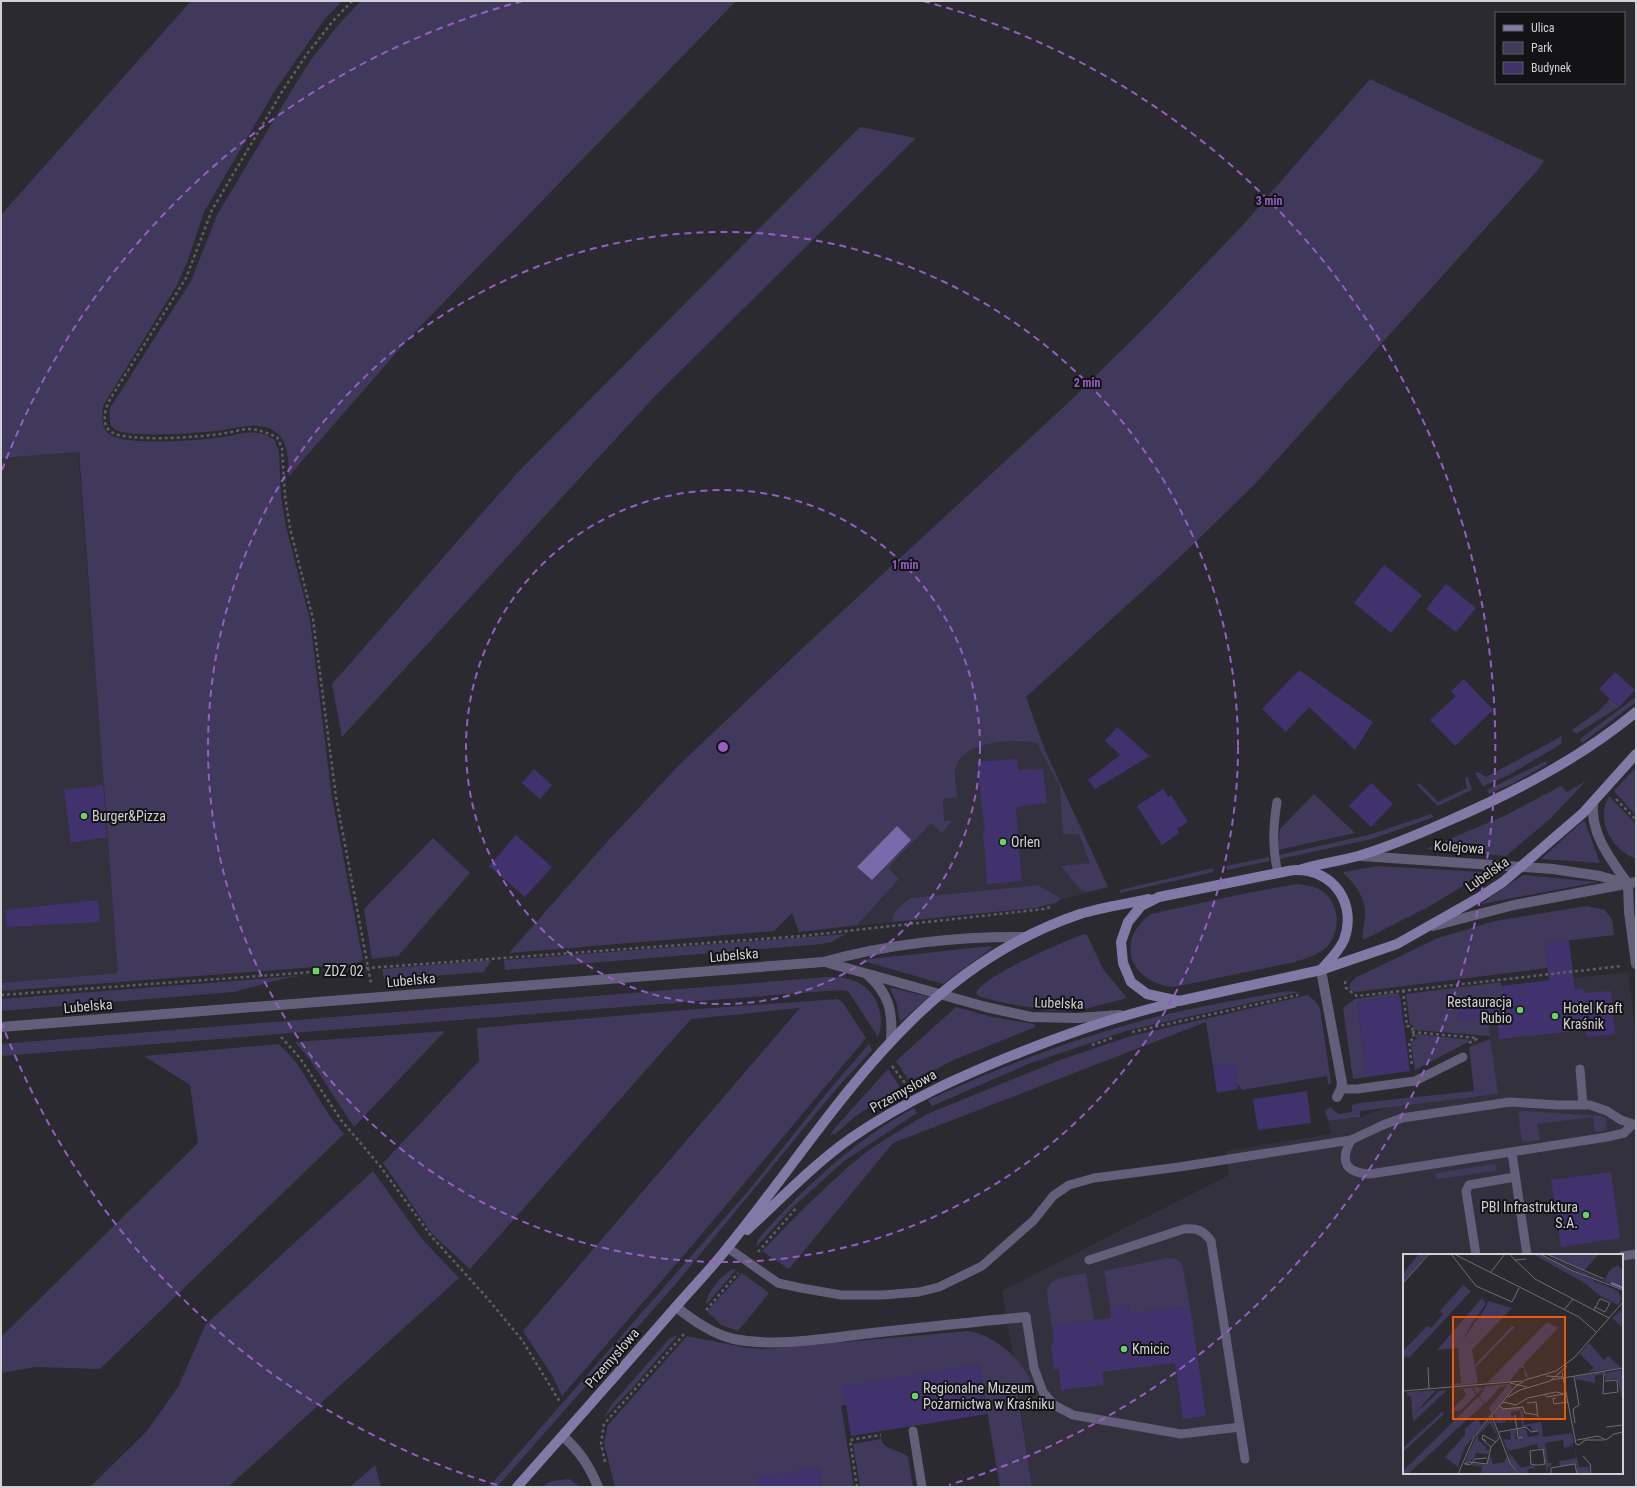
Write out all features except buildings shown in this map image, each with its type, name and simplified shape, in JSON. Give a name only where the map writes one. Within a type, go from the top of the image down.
[{"type":"main road","points":[[1179,1001],[1158,998],[1137,988],[1131,982],[1123,963],[1121,942],[1128,922],[1141,906],[1159,897],[1296,870],[1358,856],[1431,829],[1522,787],[1599,740],[1636,712]]},
{"type":"main road","name":"Lubelska","points":[[1124,1014],[1321,970],[1382,950],[1424,929],[1480,898],[1522,867],[1563,832],[1592,803],[1636,754]]},
{"type":"main road","points":[[1296,870],[1326,877],[1335,885],[1347,904],[1348,921],[1343,942],[1321,970]]},
{"type":"main road","name":"Lubelska","points":[[1026,937],[1086,912],[1159,897]]},
{"type":"main road","name":"Przemysłowa","points":[[517,1487],[728,1248],[832,1109],[891,1040],[942,993],[982,962],[1026,937]]},
{"type":"main road","name":"Przemysłowa","points":[[728,1248],[832,1153],[850,1139],[897,1109],[945,1083],[981,1067],[1124,1014]]},
{"type":"street","points":[[1592,803],[1592,814],[1598,835],[1607,854],[1632,883],[1629,912],[1632,965]]},
{"type":"street","name":"Kolejowa","points":[[1358,856],[1580,872],[1632,883]]},
{"type":"street","points":[[1424,929],[1452,920],[1514,905],[1632,883]]},
{"type":"street","name":"Lubelska","points":[[1,1027],[823,962],[862,951],[892,947],[996,936],[1026,937]]},
{"type":"street","name":"Lubelska","points":[[823,962],[942,993],[986,1007],[1031,1017],[1077,1018],[1124,1014]]},
{"type":"street","points":[[1321,970],[1329,1005],[1339,1093]]},
{"type":"street","points":[[865,973],[884,992],[891,1013],[891,1040]]},
{"type":"street","points":[[676,1307],[695,1322],[718,1334],[753,1341],[780,1342],[823,1339],[1026,1317]]},
{"type":"street","points":[[562,1436],[580,1452],[591,1469],[598,1487]]},
{"type":"lane","points":[[1277,802],[1273,827],[1273,844],[1278,873]]},
{"type":"lane","points":[[1339,1093],[1415,1081],[1463,1057]]},
{"type":"lane","points":[[1580,1069],[1583,1105]]},
{"type":"lane","points":[[728,1248],[778,1283],[841,1295],[883,1296],[919,1292],[939,1287],[982,1266],[1034,1220],[1053,1196],[1069,1185],[1094,1178],[1179,1167],[1350,1140],[1402,1118],[1510,1102],[1590,1105],[1607,1111],[1634,1125],[1624,1133],[1607,1137],[1370,1174],[1358,1173],[1351,1170],[1346,1162],[1345,1150],[1350,1140]]},
{"type":"lane","points":[[1512,1153],[1527,1254]]},
{"type":"lane","points":[[1476,1254],[1466,1191],[1470,1184],[1515,1177]]},
{"type":"lane","points":[[1089,1260],[1184,1229],[1195,1228],[1205,1232],[1211,1241],[1245,1459]]},
{"type":"lane","points":[[1623,1256],[1636,1254]]},
{"type":"lane","points":[[1026,1317],[1034,1368],[1043,1392],[1054,1405],[1072,1415],[1181,1434],[1240,1427]]},
{"type":"lane","points":[[913,1431],[922,1487]]},
{"type":"path","points":[[352,1],[333,21],[307,54],[246,151],[212,210],[186,278],[112,396],[106,407],[105,418],[106,426],[111,431],[118,435],[136,438],[219,434],[246,429],[260,430],[277,437],[282,448],[285,496],[290,528],[314,619],[336,797],[373,997]]},
{"type":"path","points":[[1615,798],[1636,820]]},
{"type":"path","points":[[1,995],[802,936],[1029,911],[1058,905]]},
{"type":"path","points":[[1345,980],[1346,988],[1357,996],[1632,965]]},
{"type":"path","points":[[1403,990],[1407,1026],[1412,1027],[1414,1038],[1409,1042],[1413,1073]]},
{"type":"path","points":[[1130,1032],[1298,995]]},
{"type":"path","points":[[1412,1032],[1479,1038]]},
{"type":"path","points":[[281,1037],[300,1058],[341,1120],[380,1166],[432,1238],[488,1299],[522,1340],[560,1402]]},
{"type":"path","points":[[1084,1047],[1115,1037]]},
{"type":"path","points":[[892,1066],[905,1083]]},
{"type":"path","points":[[606,1465],[601,1443],[604,1424],[802,1202]]},
{"type":"path","points":[[857,1487],[850,1440],[881,1435]]},
{"type":"shaded area","points":[[78,452],[119,973],[1,983],[1,458]]},
{"type":"shaded area","points":[[1026,697],[1048,757],[1108,887],[1060,900],[1060,898],[1038,885],[911,898],[903,904],[893,916],[892,922],[799,932],[793,913]]},
{"type":"shaded area","points":[[897,826],[911,840],[872,880],[857,867]]},
{"type":"shaded area","points":[[1628,972],[1636,1035],[1636,1487],[1032,1487],[1002,1291],[1229,1175],[1226,1151],[1331,1134],[1328,1121],[1360,1117],[1385,1108],[1497,1094],[1490,1039],[1488,1003],[1503,1001],[1501,986]]},
{"type":"green space","points":[[191,1],[342,1],[324,20],[274,92],[204,212],[188,260],[177,285],[103,406],[103,421],[106,431],[109,434],[118,438],[131,440],[165,442],[199,440],[249,432],[261,434],[274,439],[279,452],[281,496],[286,527],[310,620],[332,798],[363,960],[354,964],[1,991],[1,983],[118,973],[79,452],[1,458],[1,215]]},
{"type":"green space","points":[[361,1],[736,1],[409,338],[289,476],[288,459],[284,442],[277,433],[263,426],[247,426],[206,432],[178,434],[131,433],[113,428],[110,421],[110,408],[191,281],[217,215],[310,61],[339,24]]},
{"type":"green space","points":[[1370,79],[1544,161],[1536,172],[1255,484],[1181,556],[1026,697],[1043,746],[1108,887],[1087,892],[1080,889],[1061,866],[1090,863],[1079,834],[1063,834],[1060,787],[1037,743],[1004,741],[979,746],[969,751],[961,758],[955,769],[957,797],[943,799],[944,821],[952,821],[942,833],[931,823],[888,868],[899,879],[857,925],[799,932],[792,913],[774,931],[509,953],[606,843],[680,764],[808,643],[1068,403],[1148,324],[1242,226]]},
{"type":"green space","points":[[860,127],[916,138],[655,396],[342,737],[332,684],[520,470]]},
{"type":"green space","points":[[1636,697],[1636,702],[1582,743],[1580,739]]},
{"type":"green space","points":[[1610,699],[1619,707],[1576,734],[1572,730],[1599,711]]},
{"type":"green space","points":[[1562,736],[1561,744],[1509,775],[1483,786],[1475,773],[1478,772],[1486,777]]},
{"type":"green space","points":[[1546,761],[1547,764],[1514,783],[1489,794],[1487,790]]},
{"type":"green space","points":[[1636,767],[1636,816],[1614,791]]},
{"type":"green space","points":[[1468,777],[1472,790],[1438,806],[1417,785],[1419,783],[1438,802],[1467,788],[1465,778]]},
{"type":"green space","points":[[1586,781],[1551,818],[1506,856],[1426,849],[1504,816],[1561,786],[1567,792]]},
{"type":"green space","points":[[1314,794],[1355,833],[1278,850],[1280,829]]},
{"type":"green space","points":[[1609,796],[1636,824],[1636,859],[1627,855],[1620,849],[1608,833],[1604,815],[1605,805]]},
{"type":"green space","points":[[1431,814],[1434,817],[1372,839],[1280,859],[1279,855],[1372,834]]},
{"type":"green space","points":[[1583,821],[1585,822],[1600,863],[1541,859]]},
{"type":"green space","points":[[433,838],[470,873],[398,956],[372,959],[364,909]]},
{"type":"green space","points":[[1269,857],[1270,861],[1227,870],[1226,866]]},
{"type":"green space","points":[[1377,866],[1482,872],[1483,874],[1430,906],[1363,940],[1365,915],[1364,903],[1355,886],[1343,873]]},
{"type":"green space","points":[[1213,868],[1214,872],[1120,893],[1120,890]]},
{"type":"green space","points":[[1523,875],[1597,882],[1598,882],[1481,904]]},
{"type":"green space","points":[[1296,884],[1306,885],[1322,891],[1333,904],[1336,912],[1337,920],[1334,937],[1323,950],[1313,956],[1295,962],[1174,987],[1159,984],[1147,978],[1138,969],[1132,959],[1130,948],[1133,936],[1140,925],[1151,914]]},
{"type":"green space","points":[[1038,885],[1060,898],[1060,900],[1055,903],[1035,908],[892,922],[895,911],[911,898]]},
{"type":"green space","points":[[1587,906],[1605,910],[1612,920],[1614,935],[1545,943],[1548,968],[1356,992],[1349,989],[1350,984],[1355,978],[1438,938],[1495,921]]},
{"type":"green space","points":[[846,934],[831,942],[822,944],[505,970],[504,960]]},
{"type":"green space","points":[[1084,934],[1087,935],[1103,969],[1127,998],[1085,1009],[1050,1011],[1000,1002],[978,996],[976,993],[993,977],[1043,951]]},
{"type":"green space","points":[[991,946],[992,948],[943,984],[860,960]]},
{"type":"green space","points":[[491,960],[484,972],[395,980],[384,979],[382,969]]},
{"type":"green space","points":[[309,975],[286,978],[234,992],[1,1011],[1,999]]},
{"type":"green space","points":[[828,977],[844,978],[855,981],[871,993],[878,1006],[880,1014],[881,1022],[878,1037],[848,991],[839,990],[1,1056],[1,1044]]},
{"type":"green space","points":[[1501,982],[1503,1001],[1488,1004],[1490,1036],[1414,1030],[1413,1025],[1410,1025],[1406,994]]},
{"type":"green space","points":[[890,988],[929,997],[900,1022],[897,1004]]},
{"type":"green space","points":[[1287,991],[1300,992],[1129,1030],[1028,1064],[932,1106],[928,1100],[1040,1053],[1127,1025],[1172,1013]]},
{"type":"green space","points":[[1397,993],[1400,996],[1357,1002],[1367,1077],[1353,1079],[1343,1008],[1355,999]]},
{"type":"green space","points":[[1308,995],[1320,1008],[1331,1083],[1328,1084],[1327,1076],[1242,1090],[1237,1083],[1234,1063],[1213,1066],[1206,1022],[893,1143],[789,1269],[762,1251],[805,1207],[849,1166],[873,1147],[925,1115],[1060,1060],[1131,1036]]},
{"type":"green space","points":[[838,999],[843,1003],[866,1038],[696,1241],[562,1396],[553,1377],[523,1331],[800,1008],[691,1019],[470,1269],[433,1235],[383,1163],[479,1061],[477,1028],[684,1010]]},
{"type":"green space","points":[[956,1007],[992,1017],[1034,1024],[1035,1027],[956,1059],[910,1082],[896,1061]]},
{"type":"green space","points":[[445,1031],[354,1127],[310,1060],[295,1042]]},
{"type":"green space","points":[[1415,1034],[1472,1040],[1415,1070],[1411,1043],[1416,1039]]},
{"type":"green space","points":[[1490,1039],[1498,1094],[1360,1111],[1360,1117],[1328,1121],[1325,1111],[1330,1107],[1339,1114],[1352,1112],[1352,1105],[1359,1103],[1474,1091],[1469,1047]]},
{"type":"green space","points":[[279,1044],[296,1062],[331,1118],[344,1134],[100,1369],[36,1367],[1,1373],[1,1337],[198,1143],[190,1085],[144,1056]]},
{"type":"green space","points":[[869,1044],[872,1050],[837,1088],[679,1280],[497,1487],[489,1487],[749,1190],[830,1089]]},
{"type":"green space","points":[[888,1069],[900,1087],[857,1115],[835,1134],[831,1134],[833,1130]]},
{"type":"green space","points":[[914,1108],[917,1113],[844,1161],[795,1205],[756,1247],[758,1239],[775,1220],[830,1167],[870,1135]]},
{"type":"green space","points":[[1526,1111],[1601,1116],[1606,1118],[1607,1128],[1604,1131],[1595,1132],[1593,1117],[1537,1124],[1540,1140],[1522,1142],[1518,1112]]},
{"type":"green space","points":[[1493,1164],[1497,1169],[1494,1171],[1437,1179],[1435,1173]]},
{"type":"green space","points":[[373,1171],[422,1239],[459,1278],[228,1487],[90,1487],[147,1431],[178,1387],[206,1324]]},
{"type":"green space","points":[[1168,1258],[1176,1259],[1182,1264],[1190,1306],[1129,1314],[1128,1305],[1110,1307],[1104,1271]]},
{"type":"green space","points":[[733,1269],[736,1270],[706,1305],[715,1284]]},
{"type":"green space","points":[[742,1273],[769,1293],[738,1331],[721,1325],[707,1311]]},
{"type":"green space","points":[[1086,1273],[1094,1320],[1052,1325],[1048,1299],[1049,1286],[1053,1281],[1060,1278]]},
{"type":"green space","points":[[968,1331],[987,1337],[1006,1349],[1021,1365],[1031,1382],[1016,1384],[1032,1487],[1000,1487],[979,1364],[841,1406],[854,1487],[822,1487],[819,1467],[767,1487],[615,1487],[604,1443],[608,1425],[687,1336],[747,1348],[766,1349]]},
{"type":"green space","points":[[678,1335],[636,1384],[603,1419],[612,1404],[670,1338]]},
{"type":"green space","points":[[881,1439],[885,1446],[901,1452],[908,1457],[913,1487],[860,1487],[853,1444]]},
{"type":"green space","points":[[375,1465],[381,1487],[350,1487]]},
{"type":"green space","points":[[569,1479],[580,1487],[540,1487],[552,1481]]},
{"type":"place","name":"Burger&Pizza","points":[[84,816]]},
{"type":"place","name":"Orlen","points":[[1003,842]]},
{"type":"place","name":"ZDZ 02","points":[[316,971]]},
{"type":"place","name":"Restauracja Rubio","points":[[1520,1010]]},
{"type":"place","name":"Hotel Kraft Kraśnik","points":[[1555,1016]]},
{"type":"place","name":"PBI Infrastruktura S.A.","points":[[1586,1215]]},
{"type":"place","name":"Kmicic","points":[[1124,1349]]},
{"type":"place","name":"Regionalne Muzeum Pożarnictwa w Kraśniku","points":[[915,1396]]}]
